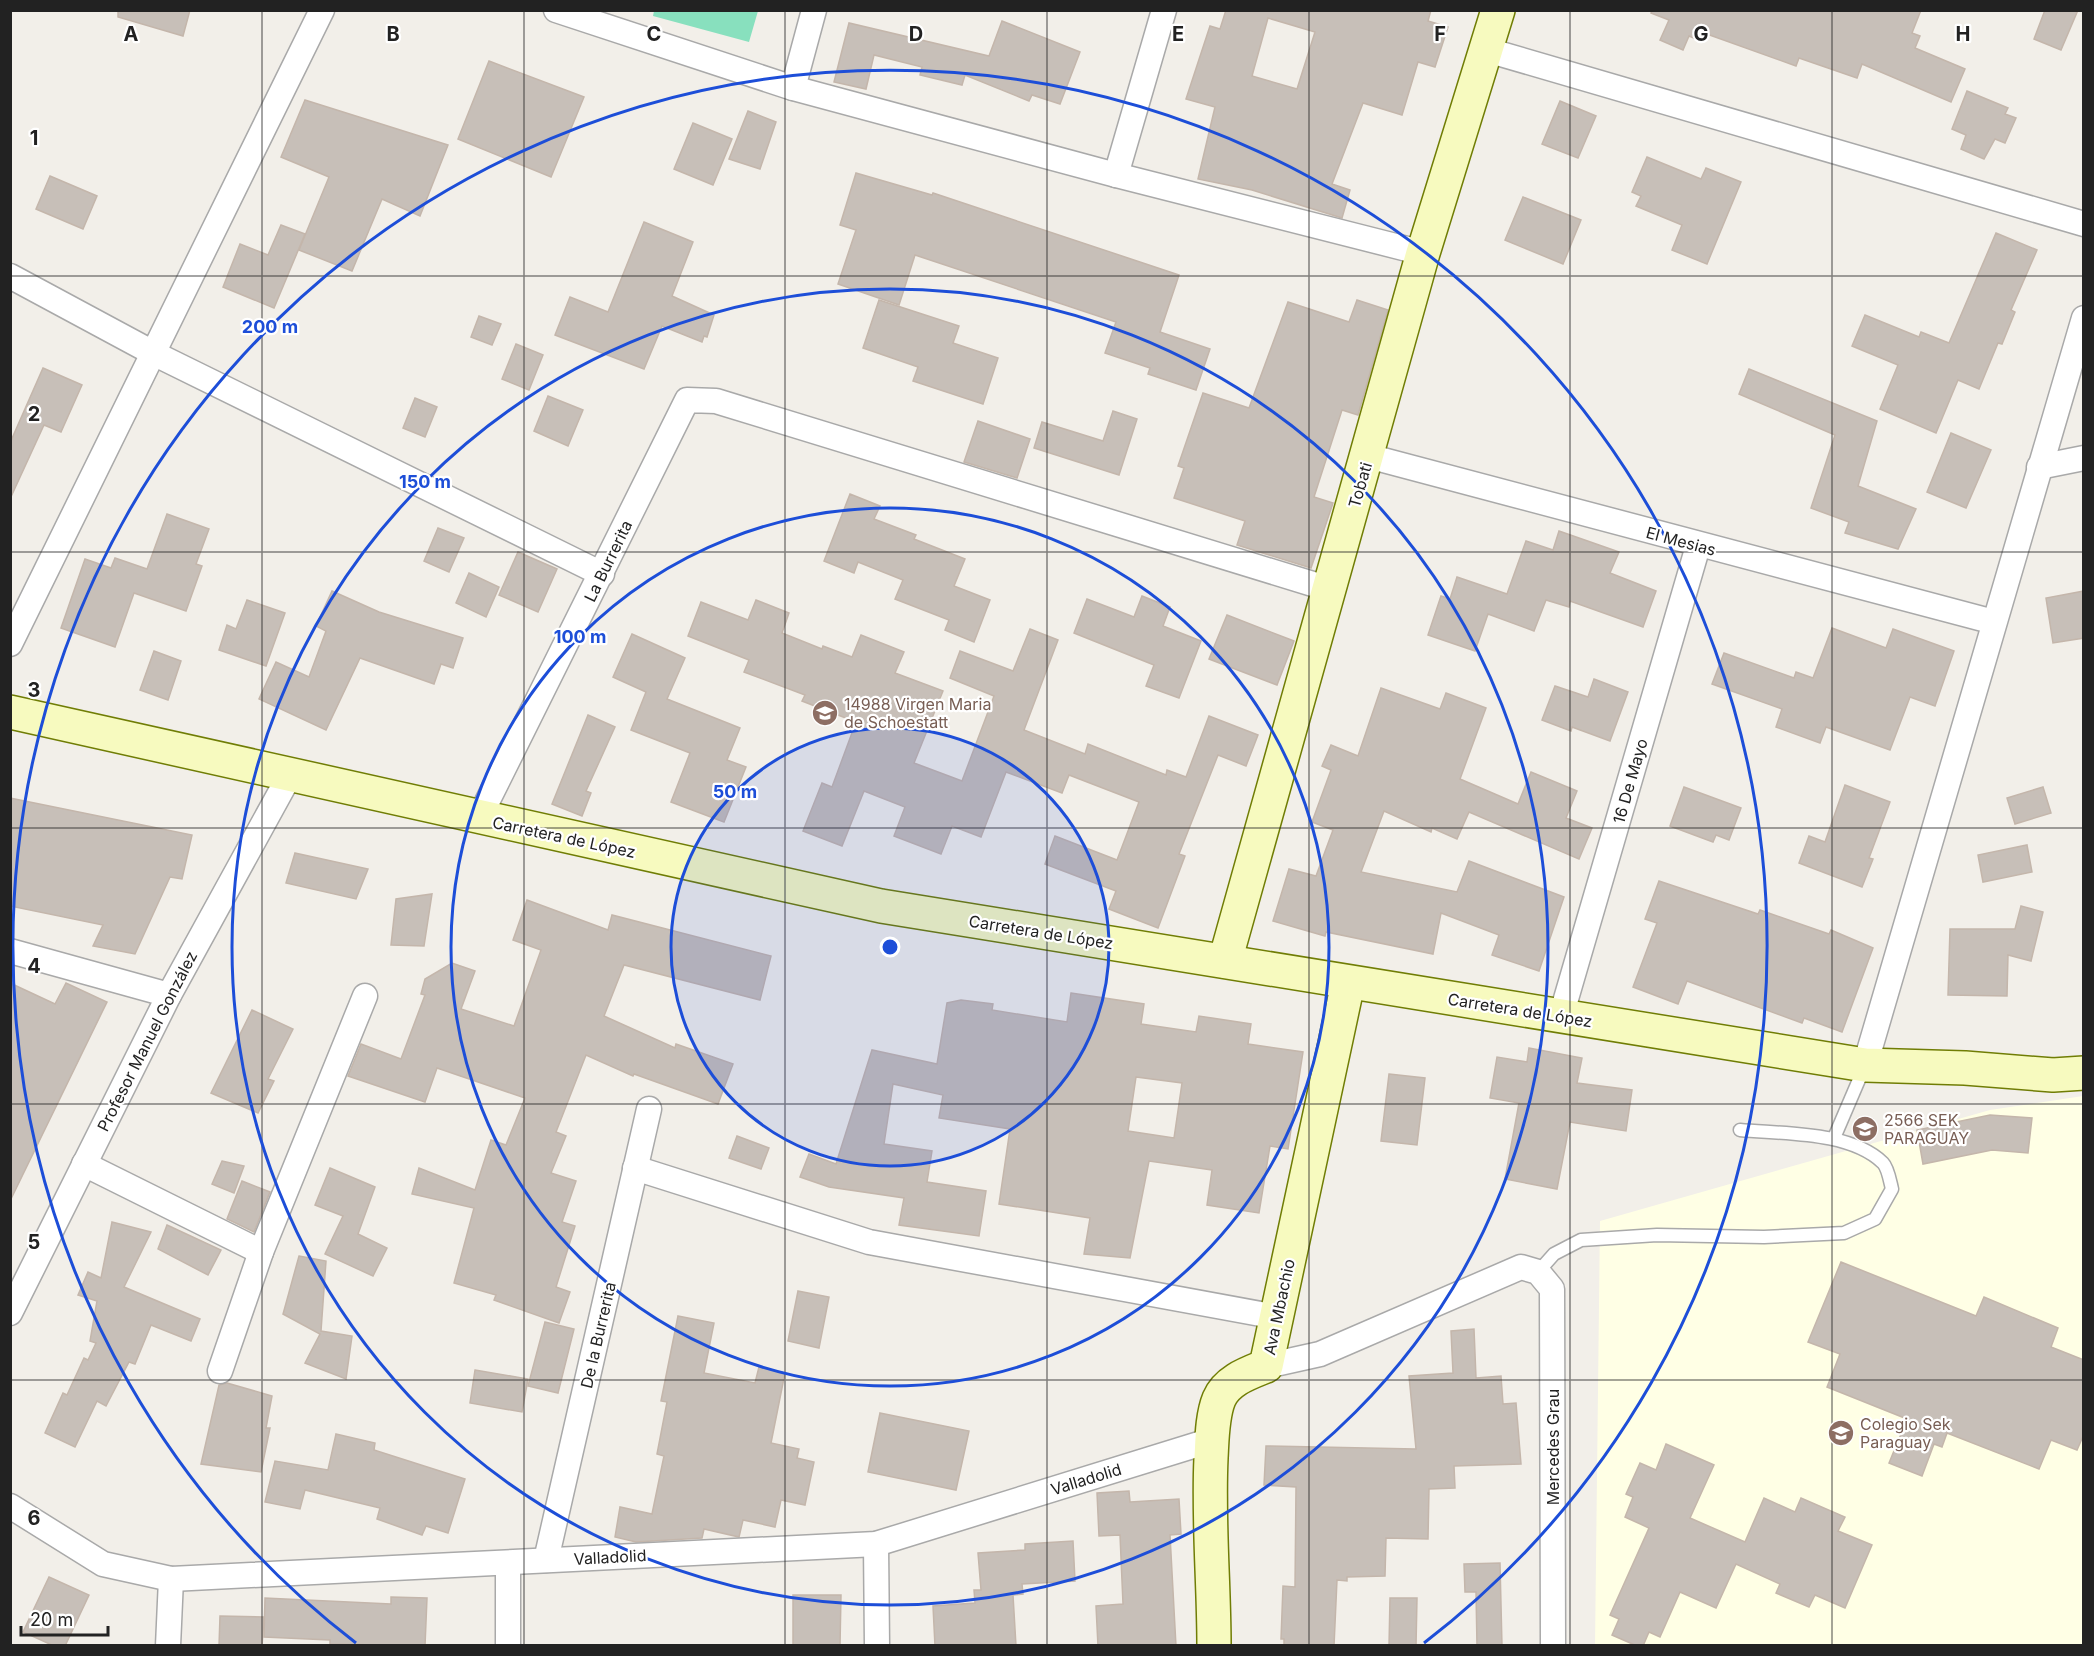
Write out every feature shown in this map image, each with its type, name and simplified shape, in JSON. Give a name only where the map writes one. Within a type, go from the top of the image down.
[{"type":"main road","name":"Tobati","points":[[1225,961],[1423,253],[1498,10]]},
{"type":"main road","name":"Carretera de López","points":[[10,712],[881,906],[1865,1065],[1965,1068],[2053,1076],[2084,1073]]},
{"type":"main road","name":"Ava Mbachio","points":[[1214,1646],[1208,1504],[1212,1440],[1219,1399],[1230,1385],[1244,1375],[1266,1365],[1348,983]]},
{"type":"street","points":[[10,644],[155,354],[322,10]]},
{"type":"street","points":[[556,10],[793,88],[1116,175],[1423,253]]},
{"type":"street","points":[[793,88],[814,10]]},
{"type":"street","points":[[1116,175],[1164,10]]},
{"type":"street","points":[[1487,50],[2084,224]]},
{"type":"street","points":[[10,276],[155,354],[602,574]]},
{"type":"street","points":[[1865,1065],[2084,318]]},
{"type":"street","name":"La Burrerita","points":[[479,818],[687,400],[716,401],[1329,589]]},
{"type":"street","name":"El Mesias","points":[[1368,456],[1698,546],[1994,622]]},
{"type":"street","points":[[2039,467],[2084,458]]},
{"type":"street","name":"16 De Mayo","points":[[1561,1016],[1698,546]]},
{"type":"street","name":"Profesor Manuel González","points":[[10,1312],[169,995],[291,773]]},
{"type":"street","points":[[10,951],[169,995]]},
{"type":"street","points":[[220,1371],[261,1252],[365,996]]},
{"type":"street","name":"De la Burrerita","points":[[546,1560],[649,1109]]},
{"type":"street","points":[[84,1164],[261,1252]]},
{"type":"street","points":[[635,1168],[869,1242],[1277,1317]]},
{"type":"street","points":[[1266,1365],[1320,1354],[1529,1269]]},
{"type":"street","name":"Mercedes Grau","points":[[1529,1269],[1552,1289],[1553,1646]]},
{"type":"street","name":"Valladolid","points":[[10,1506],[103,1564],[171,1579],[876,1544],[1212,1440]]},
{"type":"street","points":[[876,1544],[877,1646]]},
{"type":"street","points":[[507,1646],[508,1563]]},
{"type":"street","points":[[168,1646],[171,1579]]},
{"type":"lane","points":[[1834,1138],[1865,1065]]},
{"type":"lane","points":[[1529,1269],[1581,1240],[1657,1235],[1764,1237],[1844,1233],[1875,1219],[1892,1189],[1885,1164],[1867,1152],[1834,1138],[1740,1130]]},
{"type":"shaded area","name":"Colegio Sek Paraguay","points":[[2083,1096],[2083,1645],[1595,1646],[1600,1221],[1990,1110]]},
{"type":"green space","points":[[654,10],[758,11],[749,42],[653,16]]},
{"type":"building","points":[[118,10],[190,10],[183,36],[118,17]]},
{"type":"building","points":[[1226,10],[1431,10],[1428,21],[1448,27],[1435,67],[1418,62],[1402,115],[1363,103],[1332,184],[1350,190],[1342,218],[1252,190],[1198,179],[1215,107],[1186,99],[1210,26],[1220,29]],"holes":[[[1268,18],[1315,32],[1297,89],[1252,76]]]},
{"type":"building","points":[[1652,10],[1921,10],[1912,33],[1920,36],[1915,48],[1965,69],[1951,102],[1862,64],[1857,78],[1799,58],[1796,66],[1704,33],[1701,41],[1689,36],[1683,50],[1660,40],[1669,20],[1651,13]]},
{"type":"building","points":[[2045,10],[2078,10],[2061,50],[2034,39]]},
{"type":"building","points":[[1002,21],[1080,52],[1060,104],[1032,95],[1029,101],[965,75],[962,85],[920,75],[922,67],[874,55],[866,89],[834,82],[849,23],[989,56]]},
{"type":"building","points":[[489,61],[584,97],[551,177],[458,139]]},
{"type":"building","points":[[1967,91],[2008,108],[2005,114],[2016,118],[2005,143],[1995,139],[1984,159],[1961,149],[1966,135],[1952,129]]},
{"type":"building","points":[[305,100],[448,145],[420,216],[382,199],[352,271],[299,250],[329,177],[281,157]]},
{"type":"building","points":[[1560,101],[1596,116],[1578,158],[1542,144]]},
{"type":"building","points":[[748,111],[776,122],[760,169],[729,159]]},
{"type":"building","points":[[693,123],[732,139],[713,185],[674,169]]},
{"type":"building","points":[[1647,157],[1701,179],[1706,168],[1741,182],[1707,264],[1672,250],[1682,225],[1636,206],[1641,196],[1632,192]]},
{"type":"building","points":[[856,173],[932,195],[933,193],[1179,275],[1160,332],[1210,349],[1196,390],[1148,374],[1150,368],[1105,353],[1116,322],[915,255],[899,305],[838,284],[856,230],[840,225]]},
{"type":"building","points":[[50,176],[97,196],[83,229],[36,209]]},
{"type":"building","points":[[1523,197],[1581,220],[1563,264],[1505,240]]},
{"type":"building","points":[[644,222],[693,242],[672,296],[714,315],[707,337],[704,336],[702,342],[662,326],[644,369],[555,335],[570,297],[608,312]]},
{"type":"building","points":[[281,225],[305,234],[274,308],[223,287],[240,244],[268,255]]},
{"type":"building","points":[[1996,233],[2037,250],[2011,310],[2015,312],[2002,344],[1998,343],[1979,389],[1958,380],[1936,433],[1880,409],[1898,365],[1852,346],[1865,315],[1919,337],[1921,332],[1949,343]]},
{"type":"building","points":[[879,300],[959,326],[953,343],[998,358],[983,404],[913,381],[918,367],[863,348]]},
{"type":"building","points":[[1357,300],[1388,310],[1358,415],[1342,410],[1314,497],[1333,503],[1311,568],[1237,545],[1245,521],[1174,498],[1184,468],[1178,466],[1203,393],[1249,408],[1288,302],[1349,322]]},
{"type":"building","points":[[479,316],[501,324],[492,345],[471,337]]},
{"type":"building","points":[[516,344],[543,355],[529,390],[502,379]]},
{"type":"building","points":[[43,368],[82,385],[61,432],[44,425],[10,499],[10,443]]},
{"type":"building","points":[[1749,369],[1877,421],[1858,486],[1916,509],[1898,549],[1845,533],[1849,522],[1811,508],[1835,435],[1739,394]]},
{"type":"building","points":[[548,396],[583,410],[568,446],[534,431]]},
{"type":"building","points":[[415,398],[437,407],[425,437],[403,428]]},
{"type":"building","points":[[1113,411],[1137,419],[1119,475],[1034,448],[1042,422],[1103,441]]},
{"type":"building","points":[[978,421],[1030,439],[1017,478],[964,462]]},
{"type":"building","points":[[1951,433],[1991,450],[1966,508],[1927,492]]},
{"type":"building","points":[[850,494],[880,506],[874,519],[916,535],[914,539],[965,559],[954,586],[990,600],[974,642],[945,630],[949,620],[895,599],[903,580],[858,562],[854,573],[824,561]]},
{"type":"building","points":[[167,514],[209,529],[196,564],[202,566],[186,611],[134,593],[115,647],[61,628],[85,559],[111,568],[115,558],[147,569]]},
{"type":"building","points":[[438,528],[464,538],[449,572],[424,561]]},
{"type":"building","points":[[1559,531],[1619,552],[1610,573],[1656,591],[1643,627],[1570,601],[1569,607],[1546,600],[1534,631],[1488,614],[1475,651],[1428,635],[1441,596],[1450,599],[1457,577],[1507,594],[1526,541],[1553,550]]},
{"type":"building","points":[[518,552],[557,569],[538,612],[499,595]]},
{"type":"building","points":[[469,573],[499,587],[486,617],[456,603]]},
{"type":"building","points":[[332,591],[379,612],[463,638],[453,668],[441,664],[434,684],[360,658],[326,730],[259,699],[276,662],[309,677],[326,631],[316,626]]},
{"type":"building","points":[[2084,591],[2084,638],[2053,643],[2046,598]]},
{"type":"building","points":[[1142,596],[1170,607],[1163,626],[1201,641],[1179,698],[1146,686],[1154,665],[1074,633],[1087,599],[1134,617]]},
{"type":"building","points":[[247,600],[285,613],[266,666],[219,650],[227,625],[236,629]]},
{"type":"building","points":[[756,600],[789,613],[782,633],[822,649],[823,646],[852,657],[861,635],[904,652],[895,673],[943,691],[914,763],[962,781],[994,696],[950,678],[960,651],[1013,671],[1030,629],[1058,640],[1024,730],[1085,754],[1088,744],[1166,775],[1167,770],[1186,777],[1209,716],[1258,735],[1246,766],[1218,755],[1179,854],[1185,856],[1158,928],[1109,909],[1116,891],[1045,864],[1055,836],[1117,860],[1139,802],[1069,775],[1062,793],[1006,772],[981,837],[952,826],[941,854],[894,836],[905,807],[864,791],[842,846],[803,831],[822,783],[832,787],[856,722],[802,701],[805,695],[744,672],[749,660],[688,636],[701,602],[748,620]]},
{"type":"building","points":[[1227,615],[1294,641],[1277,685],[1209,659]]},
{"type":"building","points":[[1832,628],[1886,648],[1893,629],[1954,651],[1935,706],[1910,697],[1890,750],[1826,727],[1820,743],[1776,727],[1782,709],[1712,684],[1724,653],[1794,678],[1796,672],[1813,678]]},
{"type":"building","points":[[632,634],[685,658],[667,699],[740,728],[727,760],[746,767],[724,822],[671,802],[690,753],[631,730],[646,692],[613,677]]},
{"type":"building","points":[[154,651],[181,661],[168,700],[140,690]]},
{"type":"building","points":[[1594,679],[1628,692],[1610,741],[1572,727],[1571,731],[1542,720],[1555,686],[1588,697]]},
{"type":"building","points":[[1381,688],[1440,709],[1446,693],[1486,708],[1460,779],[1518,804],[1531,772],[1577,791],[1566,818],[1592,828],[1579,859],[1469,812],[1457,839],[1432,828],[1431,832],[1384,811],[1361,872],[1457,892],[1469,861],[1564,897],[1539,971],[1492,955],[1499,935],[1441,913],[1433,954],[1326,932],[1325,936],[1273,921],[1289,869],[1316,876],[1333,830],[1312,822],[1331,770],[1322,766],[1331,745],[1358,756]]},
{"type":"building","points":[[588,715],[615,727],[586,791],[591,793],[582,816],[552,804]]},
{"type":"building","points":[[1845,785],[1890,802],[1869,858],[1873,859],[1862,887],[1799,863],[1809,836],[1825,842]]},
{"type":"building","points":[[1684,787],[1741,808],[1729,840],[1716,835],[1713,842],[1670,826]]},
{"type":"building","points":[[2043,787],[2051,813],[2015,824],[2007,798]]},
{"type":"building","points":[[10,798],[192,835],[182,879],[170,877],[135,954],[93,946],[103,925],[10,906]]},
{"type":"building","points":[[2027,845],[2032,872],[1983,882],[1978,855]]},
{"type":"building","points":[[295,853],[368,869],[356,899],[286,883]]},
{"type":"building","points":[[1659,881],[1758,914],[1760,910],[1829,934],[1831,930],[1873,948],[1842,1032],[1804,1018],[1802,1023],[1687,981],[1678,1004],[1633,987],[1657,923],[1645,919]]},
{"type":"building","points":[[432,894],[424,946],[391,945],[396,899]]},
{"type":"building","points":[[527,900],[608,930],[612,915],[771,956],[760,1000],[624,965],[604,1016],[675,1048],[676,1044],[733,1064],[718,1104],[634,1074],[633,1076],[586,1055],[556,1132],[566,1136],[551,1173],[576,1181],[562,1222],[575,1226],[556,1287],[570,1292],[559,1323],[494,1300],[496,1295],[454,1283],[474,1208],[412,1194],[419,1168],[475,1190],[491,1140],[506,1145],[525,1098],[437,1068],[425,1102],[348,1076],[361,1044],[401,1059],[425,995],[421,994],[425,979],[452,963],[475,971],[461,1009],[514,1026],[541,950],[513,940]]},
{"type":"building","points":[[2021,906],[2043,912],[2031,961],[2008,955],[2007,996],[1948,995],[1950,929],[2015,929]]},
{"type":"building","points":[[10,983],[55,1004],[66,983],[107,1002],[10,1201]]},
{"type":"building","points":[[1071,993],[1144,1004],[1141,1024],[1196,1032],[1199,1016],[1251,1024],[1248,1044],[1303,1052],[1288,1149],[1270,1146],[1259,1213],[1207,1205],[1212,1170],[1149,1161],[1130,1258],[1084,1254],[1090,1218],[999,1204],[1010,1129],[939,1118],[943,1095],[893,1084],[884,1144],[932,1151],[927,1182],[986,1191],[979,1236],[899,1225],[904,1198],[829,1187],[800,1177],[809,1154],[836,1164],[872,1050],[937,1064],[947,1003],[961,1000],[993,1004],[992,1010],[1067,1022]],"holes":[[[1136,1077],[1182,1083],[1174,1138],[1128,1131]]]},
{"type":"building","points":[[252,1010],[293,1029],[268,1079],[274,1081],[258,1113],[211,1093]]},
{"type":"building","points":[[1529,1048],[1582,1058],[1577,1083],[1632,1090],[1626,1131],[1570,1122],[1557,1189],[1505,1179],[1519,1103],[1490,1098],[1497,1057],[1527,1062]]},
{"type":"building","points":[[1389,1074],[1425,1078],[1417,1145],[1381,1141]]},
{"type":"building","points":[[1990,1115],[2032,1118],[2028,1153],[1992,1150],[1923,1164],[1917,1130]]},
{"type":"building","points":[[737,1136],[769,1148],[761,1169],[729,1158]]},
{"type":"building","points":[[222,1161],[244,1166],[234,1193],[212,1184]]},
{"type":"building","points":[[330,1168],[375,1187],[358,1234],[387,1248],[373,1276],[325,1254],[343,1216],[315,1205]]},
{"type":"building","points":[[242,1181],[270,1192],[254,1232],[227,1219]]},
{"type":"building","points":[[112,1222],[151,1232],[124,1287],[200,1319],[191,1341],[151,1325],[135,1364],[129,1362],[106,1406],[97,1401],[75,1447],[45,1433],[63,1393],[67,1395],[84,1358],[88,1360],[96,1343],[90,1341],[97,1301],[78,1295],[88,1272],[101,1278]]},
{"type":"building","points":[[167,1225],[221,1250],[208,1275],[158,1249]]},
{"type":"building","points":[[299,1256],[326,1261],[321,1331],[352,1336],[346,1379],[305,1363],[320,1334],[283,1314]]},
{"type":"building","points":[[1841,1262],[1976,1316],[1984,1297],[2058,1328],[2051,1347],[2084,1360],[2084,1434],[2077,1450],[2051,1440],[2039,1469],[1947,1433],[1942,1447],[1934,1444],[1922,1476],[1889,1463],[1907,1419],[1827,1387],[1840,1354],[1808,1342]]},
{"type":"building","points":[[798,1291],[829,1297],[819,1348],[788,1341]]},
{"type":"building","points":[[678,1316],[714,1323],[704,1373],[755,1383],[759,1367],[785,1373],[771,1443],[799,1449],[797,1458],[814,1462],[805,1505],[781,1500],[775,1527],[743,1520],[739,1537],[704,1529],[702,1538],[636,1542],[615,1537],[620,1507],[652,1514],[664,1456],[657,1454],[667,1402],[661,1401]]},
{"type":"building","points":[[545,1322],[574,1329],[558,1393],[528,1386]]},
{"type":"building","points":[[1474,1329],[1476,1378],[1501,1376],[1503,1404],[1516,1403],[1521,1464],[1454,1466],[1455,1488],[1429,1489],[1428,1539],[1386,1538],[1385,1576],[1347,1577],[1347,1581],[1337,1580],[1334,1646],[1284,1646],[1284,1639],[1281,1639],[1283,1586],[1295,1587],[1296,1487],[1264,1485],[1266,1446],[1416,1449],[1409,1376],[1453,1373],[1451,1331]]},
{"type":"building","points":[[475,1370],[528,1379],[522,1412],[470,1403]]},
{"type":"building","points":[[227,1383],[272,1396],[266,1428],[270,1428],[261,1472],[201,1464],[219,1385]]},
{"type":"building","points":[[880,1413],[969,1431],[956,1490],[868,1472]]},
{"type":"building","points":[[336,1434],[375,1443],[374,1450],[465,1479],[448,1533],[426,1526],[422,1535],[377,1519],[380,1508],[305,1490],[300,1509],[265,1502],[275,1461],[328,1470]]},
{"type":"building","points":[[1666,1444],[1714,1465],[1690,1518],[1745,1542],[1764,1498],[1795,1512],[1801,1498],[1845,1517],[1838,1531],[1872,1545],[1845,1608],[1815,1595],[1809,1607],[1776,1593],[1780,1584],[1736,1564],[1716,1608],[1680,1592],[1660,1637],[1649,1632],[1643,1646],[1637,1646],[1612,1635],[1619,1619],[1610,1615],[1649,1528],[1625,1517],[1633,1497],[1626,1494],[1640,1463],[1656,1470]]},
{"type":"building","points":[[1129,1491],[1130,1502],[1179,1499],[1181,1534],[1170,1535],[1176,1646],[1098,1646],[1096,1606],[1123,1604],[1120,1535],[1099,1536],[1097,1493]]},
{"type":"building","points":[[1073,1541],[1075,1581],[1022,1584],[1023,1594],[1013,1595],[1016,1646],[935,1646],[933,1606],[975,1603],[974,1590],[981,1590],[978,1553],[1025,1550],[1025,1544]]},
{"type":"building","points":[[1500,1563],[1502,1646],[1477,1646],[1476,1592],[1465,1592],[1464,1564]]},
{"type":"building","points":[[49,1577],[89,1595],[65,1646],[54,1646],[23,1632]]},
{"type":"building","points":[[793,1595],[841,1595],[840,1646],[793,1646]]},
{"type":"building","points":[[391,1597],[427,1598],[425,1646],[330,1644],[330,1640],[264,1637],[265,1598],[391,1604]]},
{"type":"building","points":[[1390,1598],[1417,1598],[1416,1646],[1389,1646]]},
{"type":"building","points":[[220,1616],[264,1617],[262,1646],[219,1646]]},
{"type":"place","name":"14988 Virgen Maria de Schoestatt","points":[[825,713]]},
{"type":"place","name":"2566 SEK PARAGUAY","points":[[1865,1129]]},
{"type":"place","name":"Colegio Sek Paraguay","points":[[1841,1433]]}]
